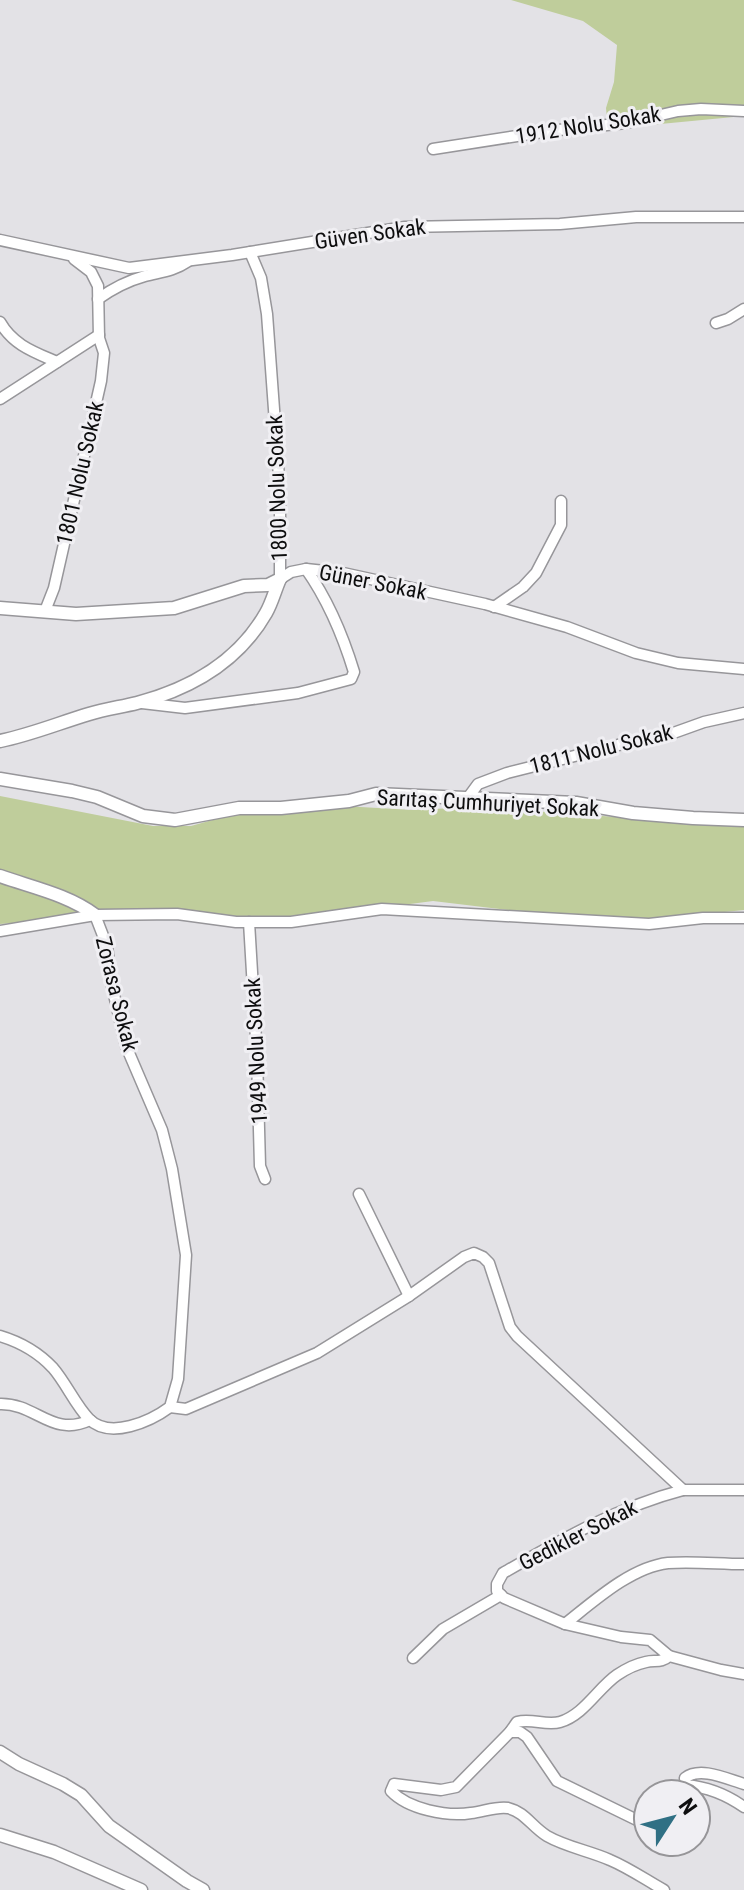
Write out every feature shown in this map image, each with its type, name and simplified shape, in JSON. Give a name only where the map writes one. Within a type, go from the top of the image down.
[{"type":"street","name":"1912 Nolu Sokak","points":[[433,149],[626,123],[678,111],[744,111]]},
{"type":"street","name":"Güven Sokak","points":[[0,240],[129,268],[422,225],[560,224],[636,217],[744,217]]},
{"type":"street","name":"1800 Nolu Sokak","points":[[0,741],[186,687],[227,660],[265,615],[280,579],[280,491],[267,314],[261,278],[250,252]]},
{"type":"street","name":"1801 Nolu Sokak","points":[[45,611],[54,588],[101,381],[104,353],[99,335],[98,286],[91,272],[67,255]]},
{"type":"street","points":[[98,299],[123,284],[178,269],[188,261]]},
{"type":"street","points":[[716,323],[744,309]]},
{"type":"street","points":[[0,322],[5,332],[20,345],[57,362]]},
{"type":"street","points":[[0,399],[99,335]]},
{"type":"street","points":[[494,607],[523,587],[536,573],[561,525],[561,501]]},
{"type":"street","points":[[140,702],[185,708],[298,693],[351,679],[354,672],[333,615],[306,569]]},
{"type":"street","name":"Güner Sokak","points":[[0,608],[76,614],[174,608],[244,586],[268,585],[291,572],[306,569],[343,573],[494,607],[567,627],[636,653],[678,663],[744,669]]},
{"type":"street","name":"1811 Nolu Sokak","points":[[467,799],[478,784],[507,773],[665,736],[704,722],[744,713]]},
{"type":"street","name":"Sarıtaş Cumhuriyet Sokak","points":[[0,779],[72,791],[97,797],[143,816],[175,820],[239,808],[281,808],[349,801],[376,794],[576,803],[633,813],[744,820]]},
{"type":"street","points":[[0,876],[60,897],[95,915]]},
{"type":"street","name":"Zorasa Sokak","points":[[170,1407],[178,1379],[186,1255],[172,1169],[162,1130],[126,1046],[112,986],[107,946],[95,915],[177,914],[249,922],[291,922],[382,909],[649,924],[703,918],[744,918]]},
{"type":"street","points":[[0,931],[95,915]]},
{"type":"street","name":"1949 Nolu Sokak","points":[[249,922],[260,1166],[265,1179]]},
{"type":"street","points":[[359,1194],[409,1296]]},
{"type":"street","points":[[0,1336],[34,1352],[52,1367],[90,1420],[102,1427],[115,1428],[145,1421],[170,1407],[186,1409],[317,1353],[474,1253],[489,1263],[510,1327],[517,1336],[683,1490],[744,1490]]},
{"type":"street","points":[[0,1404],[19,1406],[56,1425],[70,1427],[90,1420]]},
{"type":"street","name":"Gedikler Sokak","points":[[683,1490],[653,1498],[576,1531],[503,1573],[497,1591],[504,1598],[565,1624],[621,1637],[650,1640],[669,1656],[744,1674]]},
{"type":"street","points":[[565,1624],[605,1592],[646,1568],[667,1563],[744,1564]]},
{"type":"street","points":[[413,1658],[443,1629],[501,1595]]},
{"type":"street","points":[[664,1890],[610,1860],[550,1838],[522,1813],[501,1808],[450,1815],[430,1811],[397,1797],[391,1791],[394,1784],[441,1790],[456,1787],[517,1722],[528,1719],[561,1722],[576,1713],[617,1675],[643,1663],[664,1661],[669,1656]]},
{"type":"street","points":[[510,1732],[520,1732],[527,1737],[557,1781],[632,1818]]},
{"type":"street","points":[[0,1752],[81,1795],[109,1826],[203,1890]]},
{"type":"street","points":[[685,1778],[689,1774],[699,1773],[744,1784]]},
{"type":"street","points":[[712,1790],[744,1807]]},
{"type":"street","points":[[0,1835],[54,1852],[141,1890]]},
{"type":"green space","points":[[511,0],[744,0],[744,116],[608,129],[606,108],[614,82],[617,45],[583,21]]},
{"type":"green space","points":[[0,796],[153,826],[191,826],[248,810],[309,804],[412,810],[475,807],[644,819],[744,818],[744,910],[648,920],[516,911],[433,901],[265,923],[127,914],[0,924]]}]
